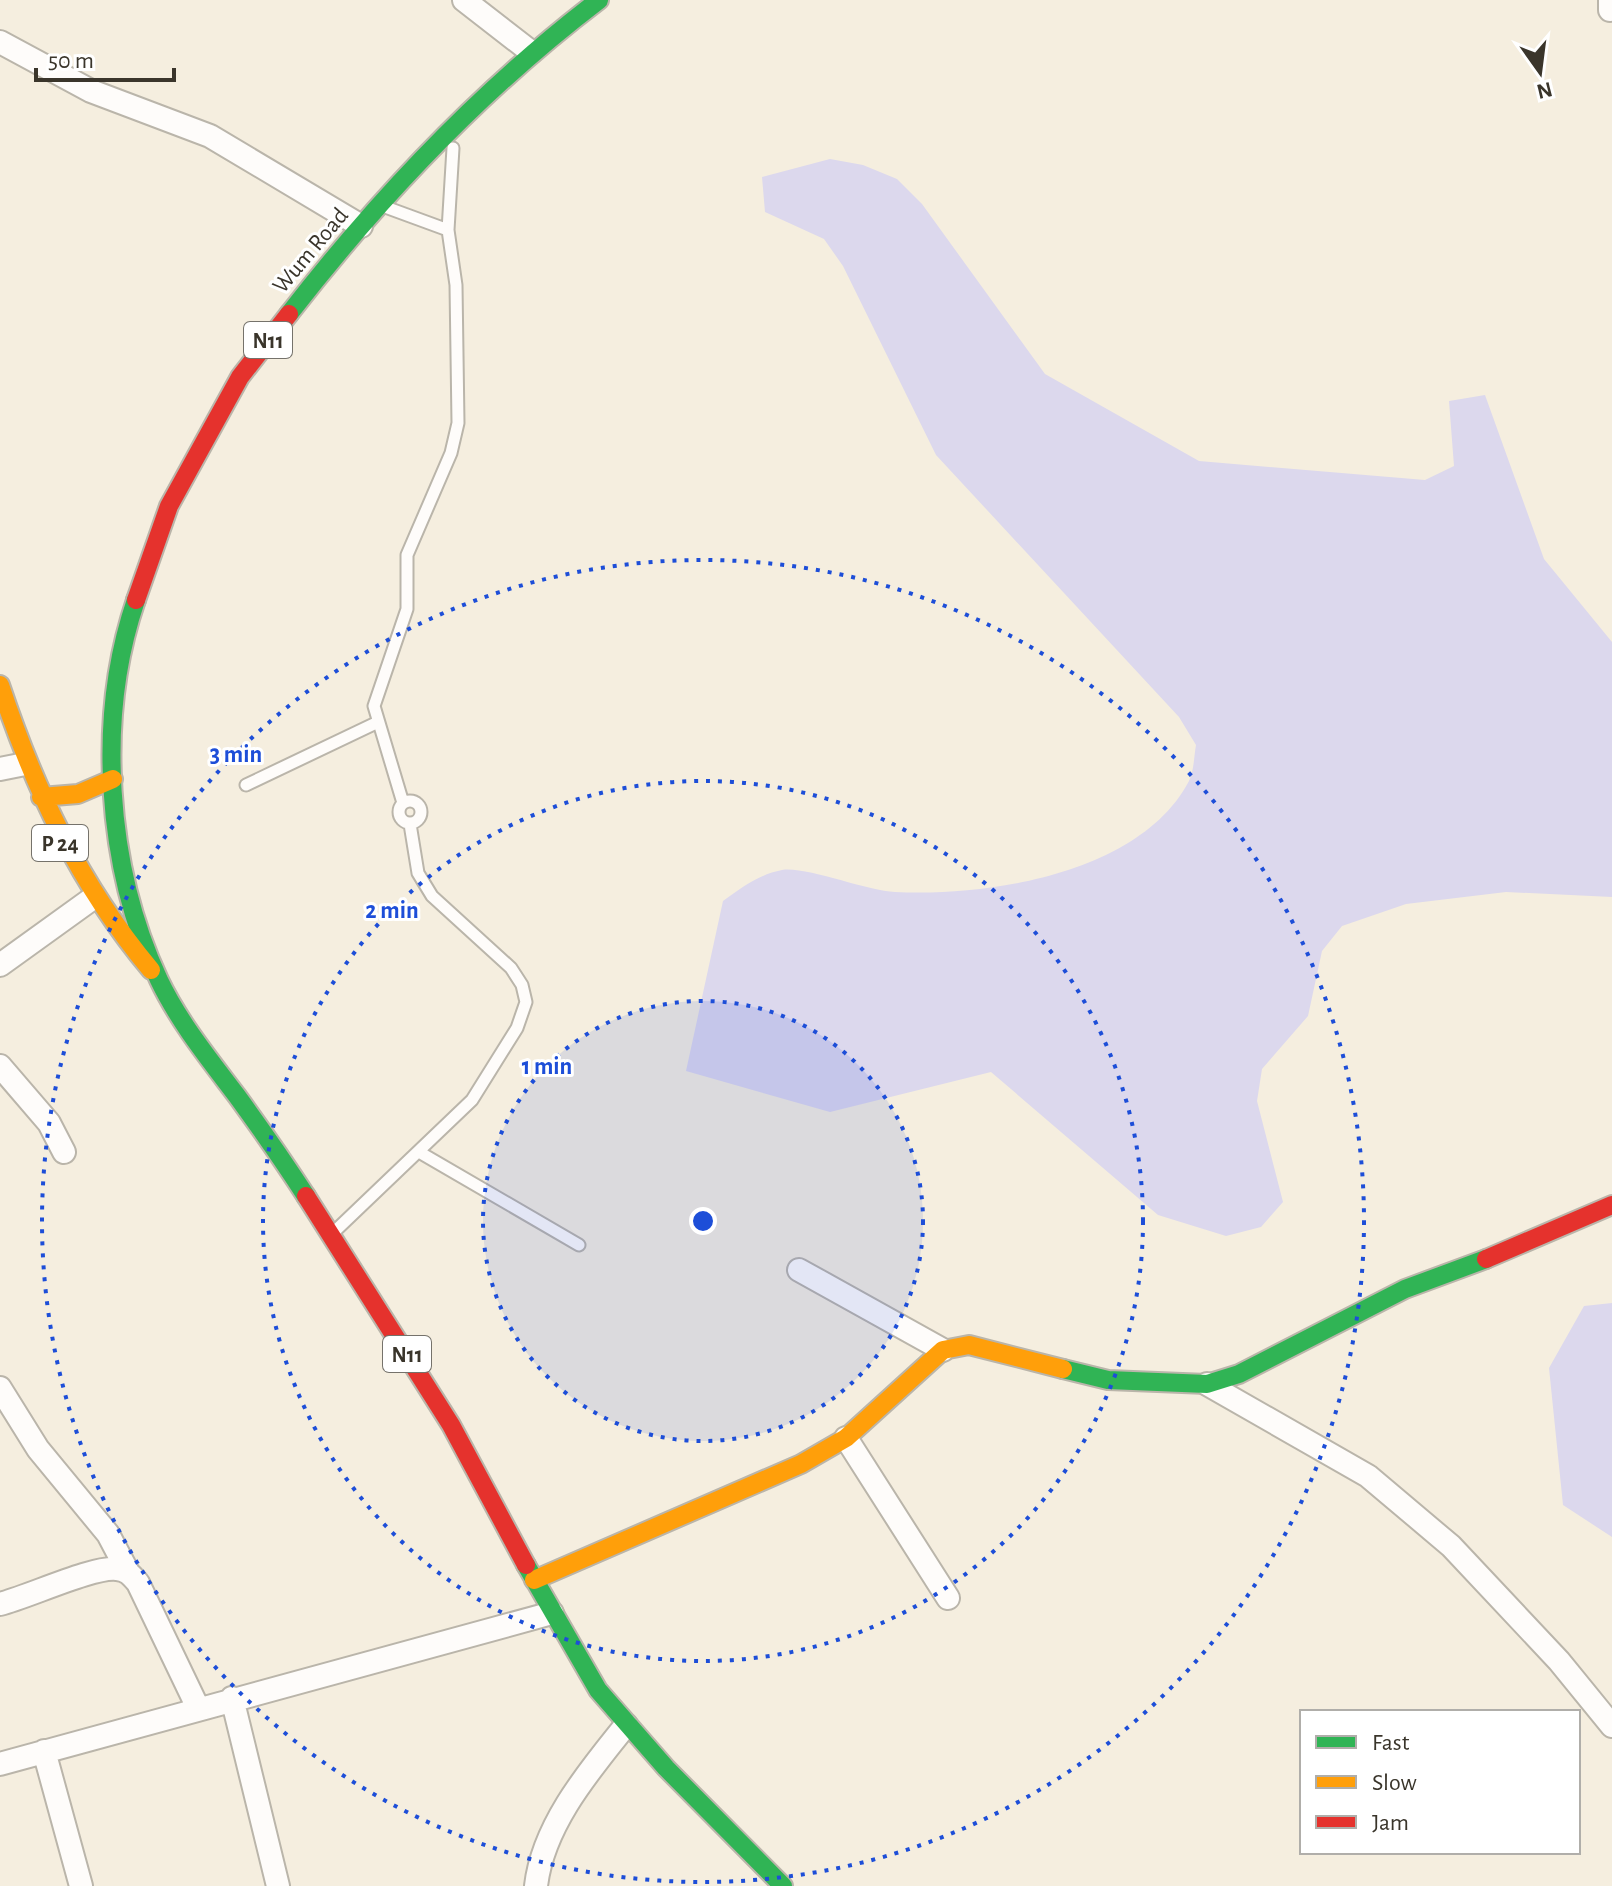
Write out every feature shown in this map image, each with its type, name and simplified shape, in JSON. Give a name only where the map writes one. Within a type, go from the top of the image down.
[{"type":"main road","name":"Wum Road","points":[[113,779],[116,676],[127,627],[169,506],[240,377],[361,226],[454,128],[531,52],[599,0]]},
{"type":"main road","name":"P 24","points":[[0,685],[25,764],[60,843],[93,898],[159,980]]},
{"type":"main road","points":[[41,797],[71,797],[94,791],[113,779]]},
{"type":"main road","name":"N11","points":[[113,779],[122,864],[139,928],[159,980],[185,1026],[264,1132],[451,1425],[552,1613],[598,1690],[626,1725],[783,1886]]},
{"type":"main road","points":[[534,1580],[801,1464],[846,1438],[943,1350],[969,1345],[1108,1380],[1207,1384],[1239,1374],[1405,1289],[1472,1265],[1612,1205]]},
{"type":"street","points":[[464,0],[531,52]]},
{"type":"street","points":[[0,42],[91,91],[210,136],[361,226]]},
{"type":"street","points":[[0,769],[25,764]]},
{"type":"street","points":[[0,965],[93,898]]},
{"type":"street","points":[[0,1066],[49,1123],[64,1152]]},
{"type":"street","points":[[799,1270],[943,1350]]},
{"type":"street","points":[[1207,1384],[1368,1476],[1451,1546],[1559,1661],[1612,1726]]},
{"type":"street","points":[[0,1388],[38,1449],[108,1534],[128,1572],[138,1583],[198,1708]]},
{"type":"street","points":[[846,1438],[948,1598]]},
{"type":"street","points":[[0,1604],[97,1572],[114,1568],[128,1572]]},
{"type":"street","points":[[0,1764],[232,1698],[552,1613]]},
{"type":"street","points":[[232,1698],[279,1882]]},
{"type":"street","points":[[536,1886],[538,1867],[556,1827],[588,1773],[626,1725]]},
{"type":"street","points":[[44,1751],[81,1886]]},
{"type":"lane","points":[[331,1235],[472,1100],[517,1028],[526,1002],[522,985],[511,968],[432,896],[418,873],[410,824],[420,818],[419,806],[409,801],[403,803],[376,723],[374,706],[407,609],[407,555],[451,453],[458,423],[456,285],[448,230],[454,128]]},
{"type":"lane","points":[[381,205],[448,230]]},
{"type":"lane","points":[[246,785],[376,723]]},
{"type":"lane","points":[[419,1152],[579,1245]]},
{"type":"shaded area","points":[[830,159],[863,165],[897,179],[922,204],[1045,374],[1199,461],[1425,480],[1454,466],[1449,401],[1485,395],[1544,559],[1612,642],[1612,897],[1506,892],[1406,904],[1342,926],[1322,951],[1308,1016],[1262,1069],[1257,1101],[1283,1202],[1261,1227],[1226,1236],[1158,1215],[991,1072],[830,1112],[686,1071],[723,901],[751,882],[774,872],[792,870],[883,891],[933,892],[974,890],[1059,873],[1100,858],[1136,838],[1166,812],[1189,781],[1193,768],[1196,745],[1179,717],[936,455],[843,266],[824,239],[765,212],[762,177]]},
{"type":"shaded area","points":[[1612,1303],[1612,1537],[1563,1505],[1549,1368],[1584,1306]]},
{"type":"traffic: fast","points":[[289,314],[359,229],[434,147],[514,70],[599,0]]},
{"type":"traffic: fast","points":[[136,600],[123,645],[115,693],[112,742],[113,792],[127,889],[141,936],[176,1011],[306,1196]]},
{"type":"traffic: fast","points":[[1063,1369],[1108,1380],[1207,1384],[1239,1374],[1405,1289],[1486,1259]]},
{"type":"traffic: fast","points":[[526,1565],[598,1690],[666,1768],[783,1886]]},
{"type":"traffic: slow","points":[[0,685],[28,762],[62,835],[102,904],[151,970]]},
{"type":"traffic: slow","points":[[41,797],[78,794],[113,779]]},
{"type":"traffic: slow","points":[[534,1580],[801,1464],[846,1438],[943,1350],[969,1345],[1063,1369]]},
{"type":"traffic: jam","points":[[136,600],[169,506],[240,377],[289,314]]},
{"type":"traffic: jam","points":[[306,1196],[451,1425],[526,1565]]},
{"type":"traffic: jam","points":[[1486,1259],[1612,1205]]}]
